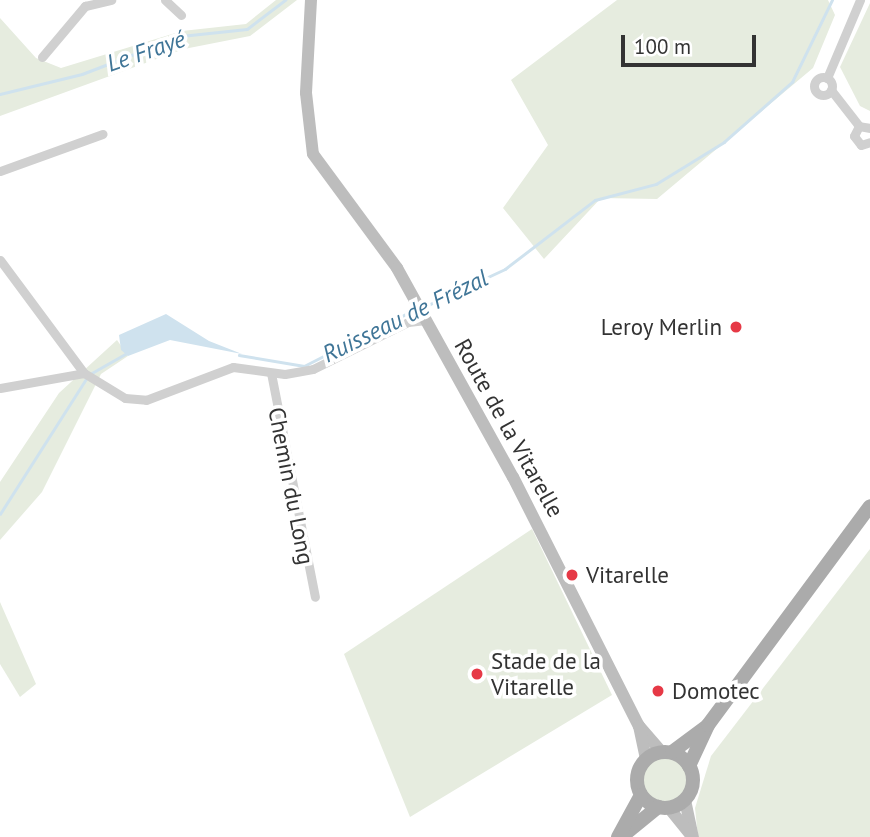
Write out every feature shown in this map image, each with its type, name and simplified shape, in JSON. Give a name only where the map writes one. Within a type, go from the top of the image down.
[{"type":"main road","points":[[620,837],[664,808],[685,800],[693,783],[690,766],[708,725],[870,506]]},
{"type":"main road","points":[[664,808],[641,795],[636,780],[646,759],[667,752],[708,725]]},
{"type":"main road","points":[[667,752],[690,766]]},
{"type":"main road","points":[[620,837],[641,795]]},
{"type":"street","points":[[42,57],[88,3],[111,0]]},
{"type":"street","points":[[165,0],[181,15]]},
{"type":"street","name":"Route de la Vitarelle","points":[[311,0],[306,93],[313,154],[422,312],[639,726],[646,759]]},
{"type":"street","points":[[860,0],[827,78],[831,90],[859,126],[870,128]]},
{"type":"street","points":[[827,78],[817,80],[815,90],[824,95],[831,90]]},
{"type":"street","points":[[859,126],[855,140],[870,142]]},
{"type":"street","points":[[0,171],[102,134]]},
{"type":"street","points":[[0,260],[84,373],[125,398],[146,400],[233,367],[271,373],[313,369],[408,322],[422,312]]},
{"type":"street","points":[[0,388],[84,373]]},
{"type":"street","name":"Chemin du Long","points":[[271,373],[314,597]]},
{"type":"street","name":"Route de la Vitarelle","points":[[639,726],[667,752]]},
{"type":"street","points":[[685,800],[693,837]]},
{"type":"street","points":[[664,808],[693,837]]},
{"type":"shaded area","points":[[276,0],[297,0],[250,36],[184,49],[0,116],[0,18],[36,58],[61,68],[182,31],[246,24]]},
{"type":"shaded area","points":[[617,0],[828,0],[835,15],[813,68],[657,199],[601,198],[544,259],[503,208],[548,145],[511,80]]},
{"type":"shaded area","points":[[870,3],[870,111],[860,106],[840,67]]},
{"type":"shaded area","points":[[117,340],[128,356],[101,374],[42,492],[0,540],[0,482],[59,393]]},
{"type":"shaded area","name":"Stade de la Vitarelle","points":[[532,529],[612,695],[410,817],[344,654]]},
{"type":"shaded area","points":[[870,549],[870,837],[698,837],[695,808],[711,756]]},
{"type":"shaded area","points":[[0,602],[36,684],[20,697],[0,664]]},
{"type":"shaded area","points":[[665,758],[680,765],[687,780],[680,795],[665,802],[650,795],[643,780],[650,765]]},
{"type":"water","points":[[166,314],[209,341],[242,354],[170,340],[128,356],[121,350],[119,335]]},
{"type":"waterway","name":"Le Frayé","points":[[0,94],[82,74],[181,36],[247,29],[285,0]]},
{"type":"waterway","name":"Ruisseau de Frézal","points":[[424,307],[505,269],[595,200],[656,184],[724,142],[792,82],[832,0]]},
{"type":"waterway","name":"Ruisseau de Frézal","points":[[239,355],[304,366],[414,310]]},
{"type":"waterway","name":"Ruisseau de Frézal","points":[[90,374],[127,353]]},
{"type":"waterway","name":"Ruisseau de Frézal","points":[[0,514],[86,379]]},
{"type":"place","name":"Leroy Merlin","points":[[736,327]]},
{"type":"place","name":"Vitarelle","points":[[572,575]]},
{"type":"place","name":"Stade de la Vitarelle","points":[[477,674]]},
{"type":"place","name":"Domotec","points":[[658,691]]}]
